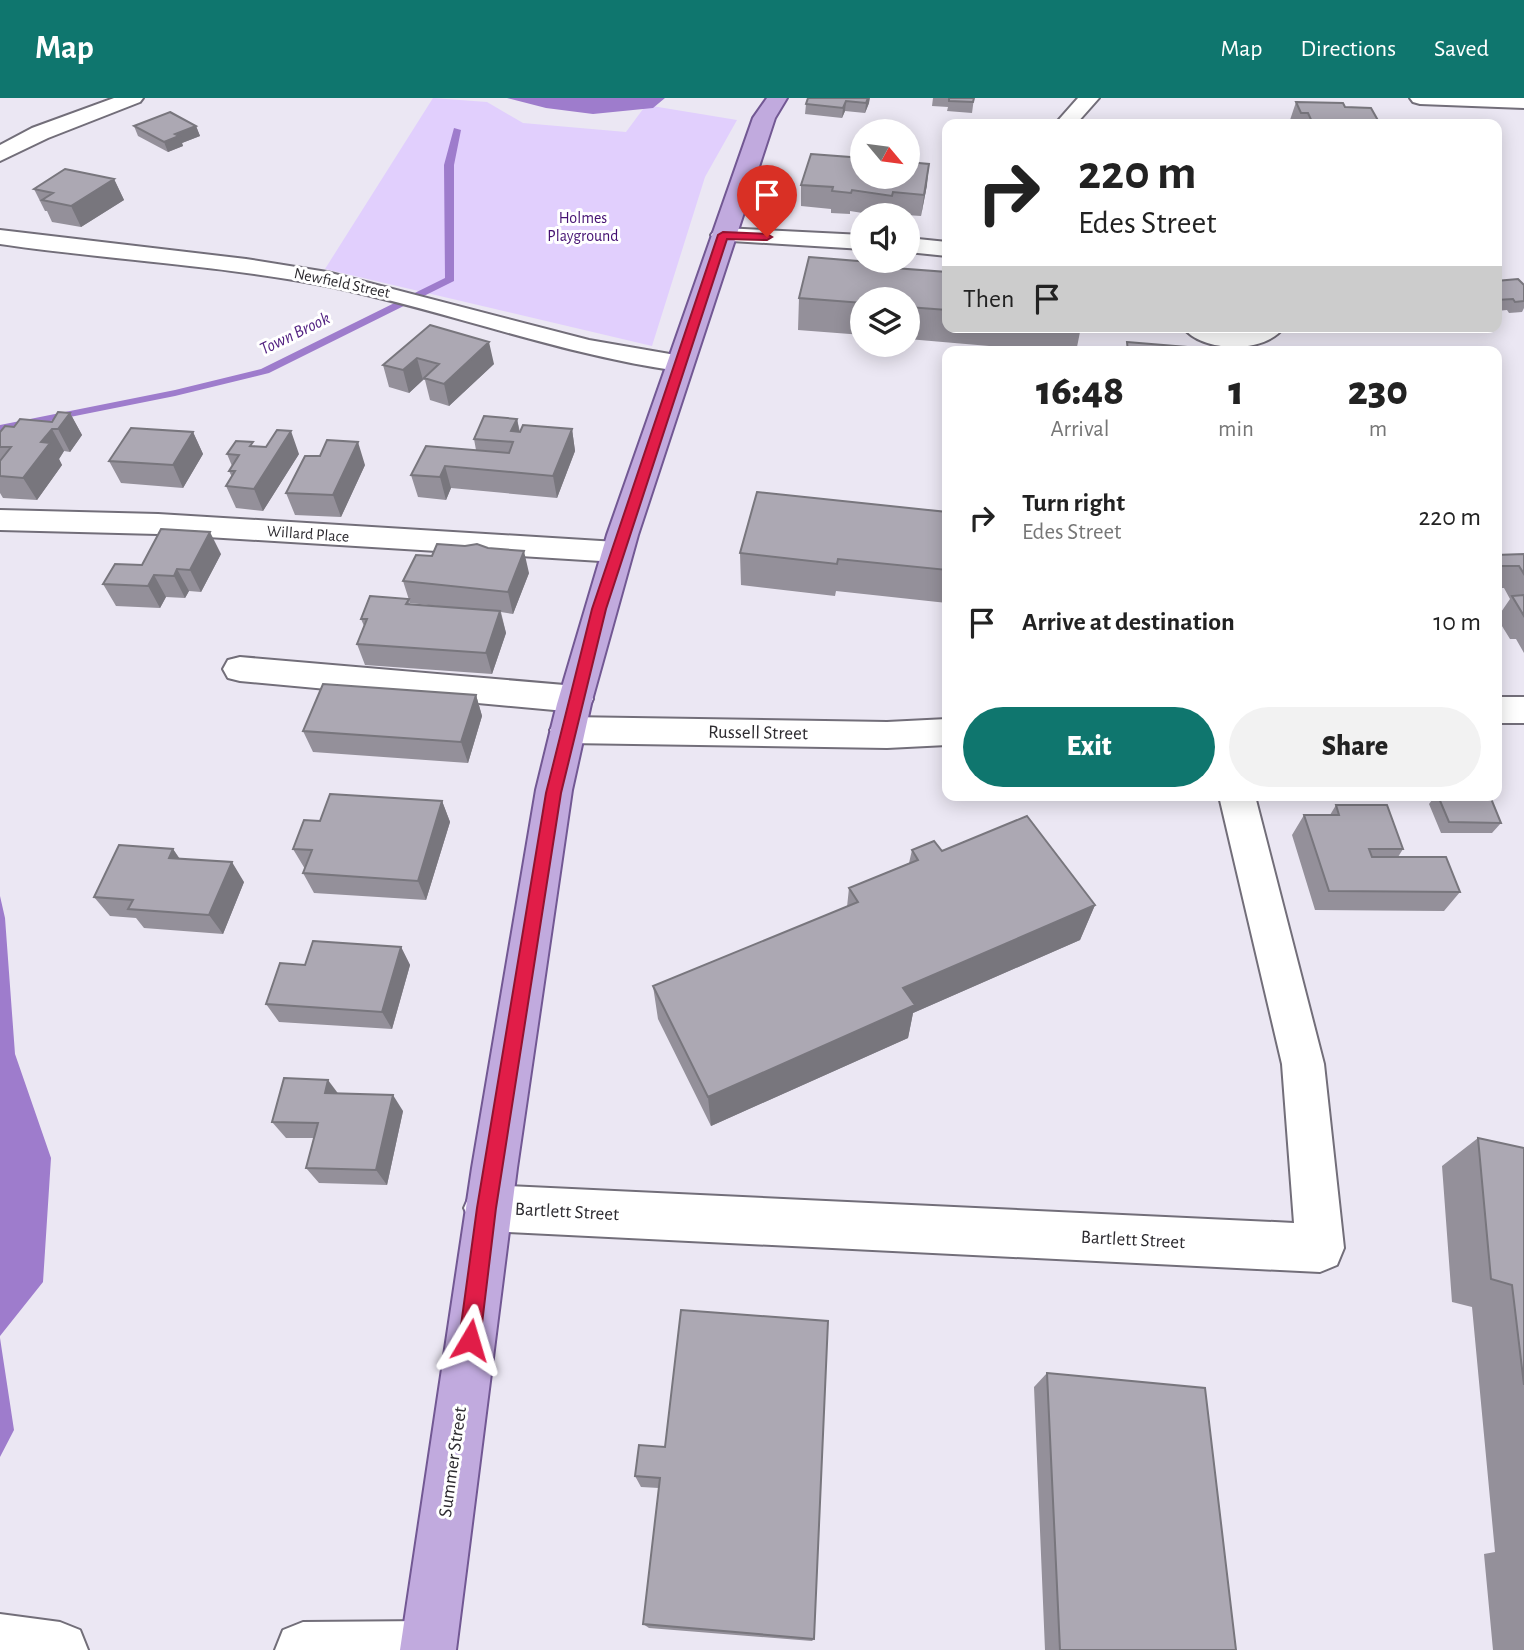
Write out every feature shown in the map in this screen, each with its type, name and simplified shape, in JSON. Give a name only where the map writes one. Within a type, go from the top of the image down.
[{"type":"main road","name":"Summer Street","points":[[428,1649],[487,1208],[554,793],[599,609],[617,552],[678,363],[764,118],[777,98]]},
{"type":"street","points":[[0,154],[48,130],[133,98]]},
{"type":"street","points":[[1069,119],[1088,98]]},
{"type":"street","points":[[1420,98],[1524,102]]},
{"type":"street","points":[[723,235],[850,241]]},
{"type":"street","name":"Newfield Street","points":[[0,237],[67,247],[231,264],[375,289],[601,353],[678,363]]},
{"type":"street","points":[[920,246],[942,248]]},
{"type":"street","points":[[1209,333],[1243,340],[1262,333]]},
{"type":"street","name":"Willard Place","points":[[0,520],[158,524],[617,552]]},
{"type":"street","name":"Russell Street","points":[[240,668],[572,715],[887,735],[942,732]]},
{"type":"street","points":[[1502,710],[1524,710]]},
{"type":"street","name":"Bartlett Street","points":[[487,1208],[1320,1248],[1303,1065],[1238,801]]},
{"type":"street","points":[[0,1642],[60,1650]]},
{"type":"street","points":[[303,1650],[428,1649]]},
{"type":"green space","name":"Holmes Playground","points":[[433,98],[487,102],[523,123],[626,132],[646,105],[737,120],[705,177],[652,346],[325,269]]},
{"type":"shaded area","points":[[507,98],[665,98],[653,108],[593,114],[546,108]]},
{"type":"shaded area","points":[[0,896],[5,918],[15,1054],[51,1158],[43,1282],[0,1336]]},
{"type":"shaded area","points":[[0,1338],[14,1430],[0,1457]]},
{"type":"building","points":[[808,98],[868,98],[866,103],[846,101],[843,108],[806,104]]},
{"type":"building","points":[[949,98],[974,98],[973,102],[949,101]]},
{"type":"building","points":[[1296,102],[1343,103],[1345,107],[1371,108],[1377,119],[1311,119],[1308,113],[1301,113]]},
{"type":"building","points":[[170,112],[196,126],[175,134],[179,136],[164,142],[134,126]]},
{"type":"building","points":[[811,154],[850,157],[850,189],[920,189],[920,163],[929,164],[924,195],[893,192],[892,196],[852,190],[851,193],[832,191],[833,187],[801,185]]},
{"type":"building","points":[[65,169],[114,179],[71,206],[42,200],[53,193],[34,189]]},
{"type":"building","points":[[809,257],[850,260],[850,273],[942,272],[942,310],[920,308],[920,287],[850,287],[850,302],[799,298]]},
{"type":"building","points":[[1518,279],[1524,285],[1524,301],[1502,300],[1502,280]]},
{"type":"building","points":[[430,325],[489,342],[444,384],[424,378],[439,364],[417,358],[403,370],[383,365]]},
{"type":"building","points":[[1127,342],[1175,346],[1127,346]]},
{"type":"building","points":[[58,412],[70,413],[58,429],[52,429],[41,442],[50,443],[23,478],[0,476],[0,461],[11,447],[0,447],[0,432],[5,426],[14,427],[20,419],[52,422]]},
{"type":"building","points":[[484,416],[517,419],[511,431],[520,432],[523,425],[572,429],[553,476],[445,466],[440,477],[411,475],[426,446],[509,453],[513,442],[474,439]]},
{"type":"building","points":[[131,428],[193,432],[173,465],[109,461]]},
{"type":"building","points":[[277,430],[291,431],[254,489],[226,486],[235,471],[229,471],[239,455],[227,454],[236,441],[253,442],[250,446],[266,447]]},
{"type":"building","points":[[327,440],[358,442],[333,495],[286,493],[305,456],[320,456]]},
{"type":"building","points":[[757,492],[942,511],[942,569],[838,559],[837,564],[740,553]]},
{"type":"building","points":[[161,529],[210,532],[190,570],[177,569],[174,576],[154,575],[148,586],[103,584],[115,564],[142,565]]},
{"type":"building","points":[[437,544],[477,544],[488,548],[524,551],[508,592],[403,581],[416,555],[432,556]]},
{"type":"building","points":[[1524,554],[1524,574],[1519,566],[1502,566],[1502,555]]},
{"type":"building","points":[[1524,595],[1524,616],[1512,596]]},
{"type":"building","points":[[370,596],[409,599],[406,604],[500,611],[486,653],[357,644],[367,619],[361,619]]},
{"type":"building","points":[[323,684],[476,695],[461,742],[303,731]]},
{"type":"building","points":[[330,794],[442,801],[418,881],[303,873],[312,850],[293,849],[304,820],[320,821]]},
{"type":"building","points":[[1440,801],[1492,801],[1501,823],[1449,822]]},
{"type":"building","points":[[1336,805],[1387,805],[1403,849],[1369,849],[1372,857],[1446,857],[1460,892],[1329,891],[1304,815],[1339,815]]},
{"type":"building","points":[[1027,816],[1095,905],[903,988],[915,1005],[708,1097],[653,986],[858,902],[849,888],[918,860],[912,850],[934,841],[942,851]]},
{"type":"building","points":[[119,845],[173,849],[169,858],[232,862],[209,915],[128,909],[133,900],[94,897]]},
{"type":"building","points":[[313,941],[401,947],[382,1012],[266,1004],[280,963],[305,965]]},
{"type":"building","points":[[284,1078],[328,1080],[325,1093],[393,1095],[376,1170],[306,1168],[318,1123],[272,1122]]},
{"type":"building","points":[[1478,1138],[1524,1148],[1524,1385],[1512,1285],[1491,1279]]},
{"type":"building","points":[[681,1310],[828,1321],[814,1639],[643,1624],[660,1478],[635,1476],[639,1445],[665,1447]]},
{"type":"building","points":[[1047,1373],[1205,1388],[1236,1650],[1060,1650]]},
{"type":"waterway","name":"Town Brook","points":[[0,428],[175,393],[265,371],[450,279],[449,165],[457,130]]},
{"type":"route","points":[[470,1340],[487,1208],[554,793],[599,609],[678,363],[723,235],[767,237]]}]
